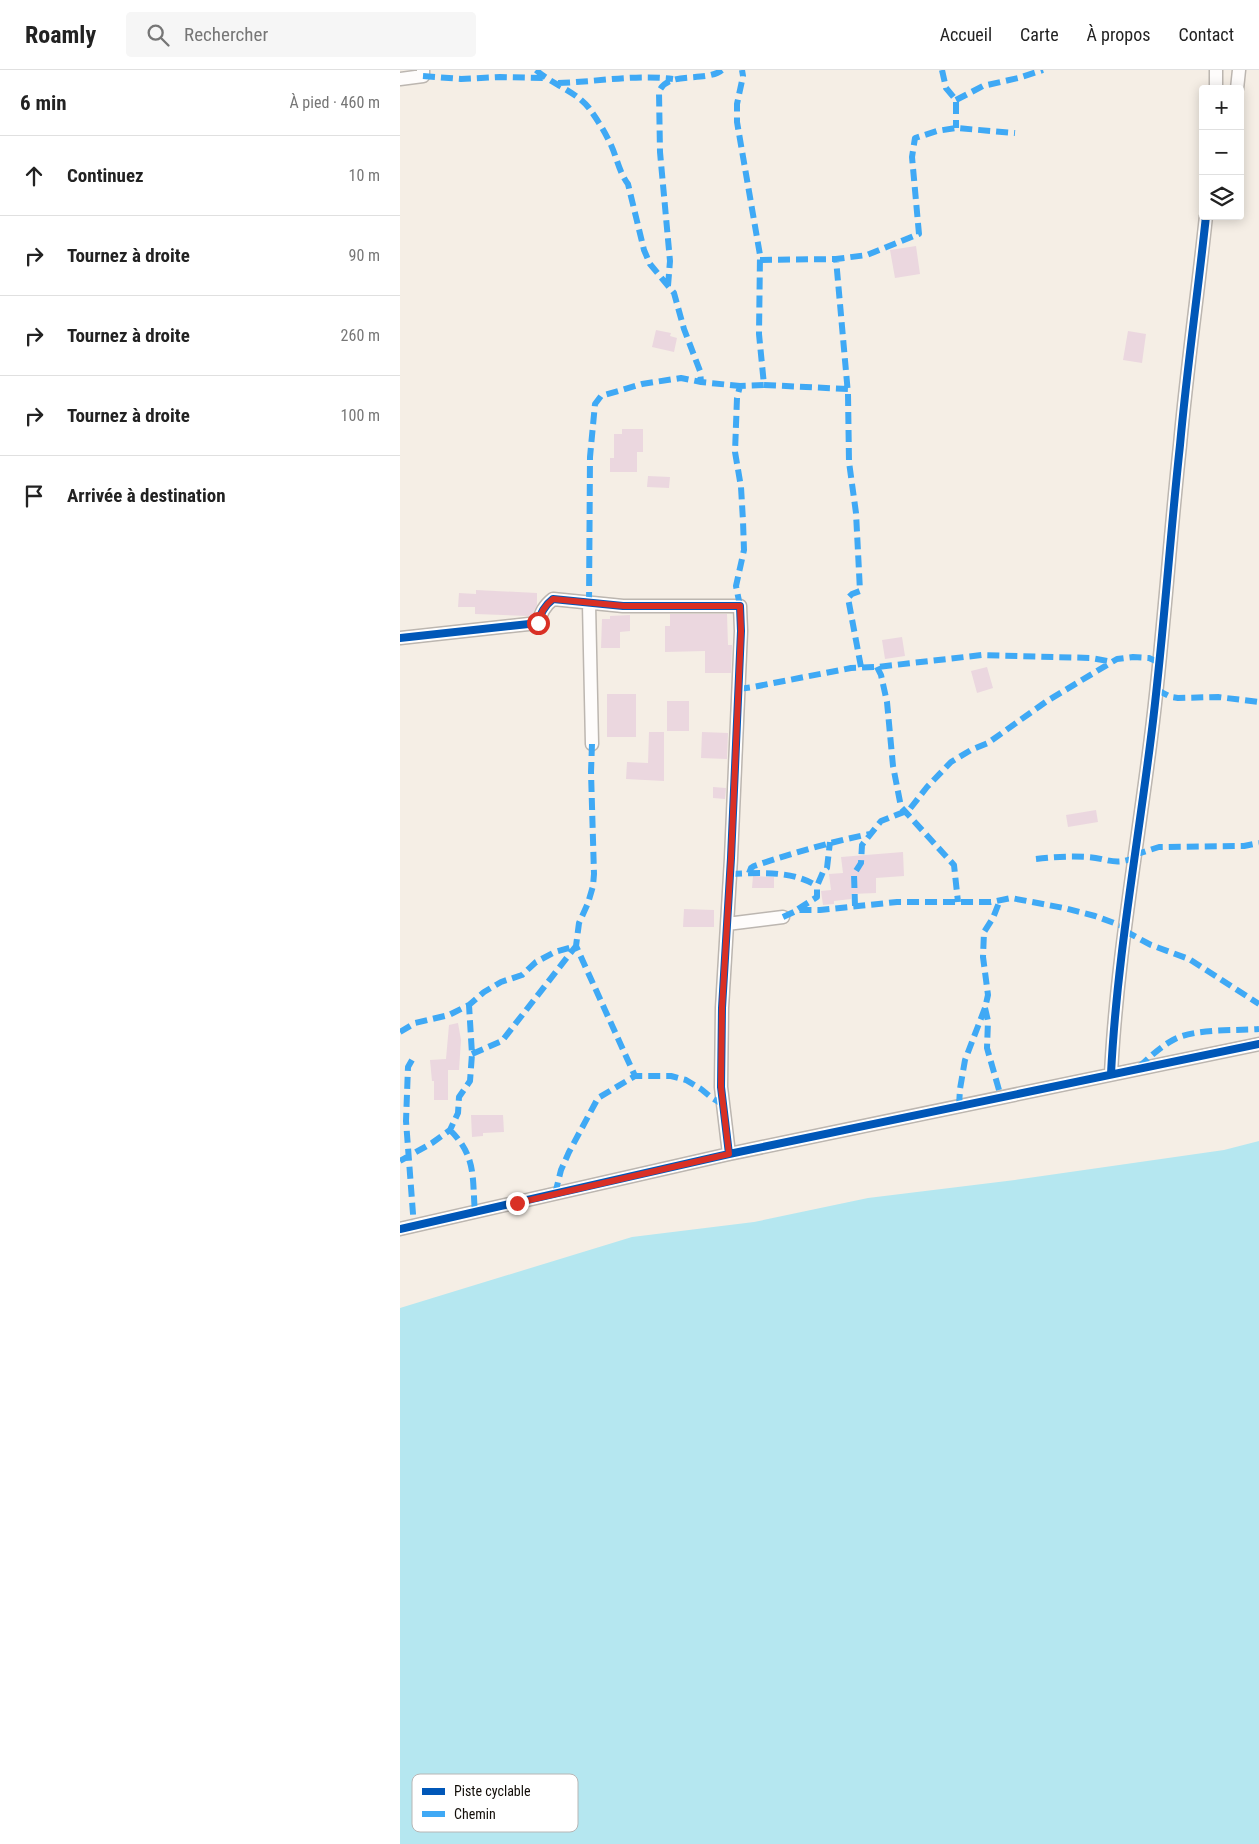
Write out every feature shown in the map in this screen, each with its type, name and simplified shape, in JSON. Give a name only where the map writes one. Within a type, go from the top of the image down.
[{"type":"street","points":[[400,79],[423,76],[423,70]]},
{"type":"street","points":[[1216,70],[1216,85]]},
{"type":"street","points":[[1237,85],[1239,70]]},
{"type":"street","points":[[1111,1074],[1119,980],[1153,723],[1165,615],[1180,444],[1206,220]]},
{"type":"street","points":[[1204,232],[1213,220]]},
{"type":"street","points":[[400,638],[538,623],[542,610],[553,599],[589,604],[632,606],[740,606],[741,631],[727,924],[722,990],[720,1071],[722,1104],[729,1154]]},
{"type":"street","points":[[589,604],[592,744]]},
{"type":"street","points":[[727,924],[783,917]]},
{"type":"street","points":[[400,1230],[729,1154],[1259,1044]]},
{"type":"water","points":[[1259,1141],[1259,1844],[400,1844],[400,1308],[632,1237],[754,1222],[868,1198],[1015,1180],[1224,1150]]},
{"type":"building","points":[[916,246],[920,274],[895,278],[890,250]]},
{"type":"building","points":[[656,330],[671,333],[670,336],[677,338],[674,352],[652,347]]},
{"type":"building","points":[[1128,331],[1146,334],[1142,363],[1123,360]]},
{"type":"building","points":[[622,429],[643,429],[643,452],[637,452],[637,472],[610,472],[610,458],[614,458],[614,434],[622,434]]},
{"type":"building","points":[[648,476],[670,477],[669,488],[647,487]]},
{"type":"building","points":[[476,590],[537,593],[537,605],[532,615],[529,616],[475,614],[475,607],[458,607],[459,593],[476,594]]},
{"type":"building","points":[[670,614],[727,614],[728,645],[732,645],[731,673],[705,673],[705,651],[665,652],[665,626],[670,626]]},
{"type":"building","points":[[630,615],[630,631],[620,632],[620,648],[601,648],[602,619],[610,619],[610,616]]},
{"type":"building","points":[[902,637],[905,656],[885,659],[882,640]]},
{"type":"building","points":[[987,667],[993,688],[977,693],[971,671]]},
{"type":"building","points":[[607,694],[636,694],[636,737],[607,737]]},
{"type":"building","points":[[667,701],[689,701],[689,731],[667,731]]},
{"type":"building","points":[[649,732],[664,732],[664,781],[626,779],[627,762],[648,763]]},
{"type":"building","points":[[702,732],[728,733],[727,759],[701,758]]},
{"type":"building","points":[[713,787],[726,788],[725,799],[713,798]]},
{"type":"building","points":[[1096,810],[1098,822],[1068,827],[1066,815]]},
{"type":"building","points":[[903,852],[904,876],[876,878],[876,893],[851,894],[851,899],[834,901],[834,904],[823,905],[821,891],[831,890],[829,874],[843,873],[841,857]]},
{"type":"building","points":[[753,876],[774,877],[774,888],[752,888]]},
{"type":"building","points":[[684,909],[714,910],[714,927],[683,927]]},
{"type":"building","points":[[458,1023],[461,1040],[459,1070],[448,1070],[448,1100],[434,1100],[434,1081],[432,1081],[430,1060],[446,1059],[449,1025]]},
{"type":"building","points":[[471,1115],[503,1115],[504,1132],[483,1133],[483,1136],[472,1137]]},
{"type":"marked path","points":[[536,70],[583,102],[592,112],[606,135],[622,175],[628,184],[644,250],[650,264],[674,293],[684,329],[700,371],[701,382]]},
{"type":"marked path","points":[[668,286],[670,261],[660,152],[659,92],[663,85],[670,81],[707,76],[722,70]]},
{"type":"marked path","points":[[740,606],[736,586],[744,550],[741,487],[735,452],[737,398],[740,386],[764,385],[759,334],[760,255],[737,122],[737,104],[743,76],[742,70]]},
{"type":"marked path","points":[[942,70],[946,88],[956,100],[956,128]]},
{"type":"marked path","points":[[956,100],[983,86],[1043,70]]},
{"type":"marked path","points":[[423,76],[461,79],[500,77],[545,78]]},
{"type":"marked path","points":[[558,83],[644,77],[673,79]]},
{"type":"marked path","points":[[861,667],[848,598],[860,591],[856,513],[849,462],[848,394],[836,259],[867,255],[919,234],[912,157],[915,138],[937,131],[956,128],[1015,133]]},
{"type":"marked path","points":[[760,260],[836,259]]},
{"type":"marked path","points":[[589,604],[590,457],[595,404],[601,396],[642,384],[681,378],[740,386]]},
{"type":"marked path","points":[[764,385],[848,389]]},
{"type":"marked path","points":[[738,689],[851,668],[877,667],[982,655],[1091,658],[1113,662]]},
{"type":"marked path","points":[[855,906],[854,874],[861,863],[862,845],[881,821],[909,810],[927,787],[951,762],[971,750],[988,743],[1047,701],[1117,659],[1149,658],[1160,663]]},
{"type":"marked path","points":[[877,667],[881,675],[887,702],[893,766],[901,807],[954,865],[958,902]]},
{"type":"marked path","points":[[1157,690],[1171,697],[1178,698],[1218,697],[1259,702]]},
{"type":"marked path","points":[[592,744],[594,874],[588,903],[579,923],[576,946],[635,1076]]},
{"type":"marked path","points":[[749,873],[754,866],[769,861],[826,844],[870,834]]},
{"type":"marked path","points":[[798,909],[817,897],[817,886],[823,872],[827,868],[830,842]]},
{"type":"marked path","points":[[1134,855],[1159,847],[1244,846],[1259,843]]},
{"type":"marked path","points":[[1036,859],[1081,857],[1121,861],[1134,858]]},
{"type":"marked path","points":[[730,874],[764,873],[786,875],[797,877],[817,886]]},
{"type":"marked path","points":[[783,917],[798,910],[820,910],[897,902],[991,902],[1011,898],[1064,908],[1095,916],[1125,927]]},
{"type":"marked path","points":[[959,1106],[965,1060],[985,1008],[988,995],[983,957],[984,932],[993,918],[1000,900]]},
{"type":"marked path","points":[[1125,931],[1151,945],[1189,959],[1259,1004]]},
{"type":"marked path","points":[[400,1032],[415,1023],[449,1015],[469,1005],[484,992],[501,982],[522,975],[536,962],[555,952],[576,946]]},
{"type":"marked path","points":[[472,1054],[502,1041],[576,946]]},
{"type":"marked path","points":[[400,1161],[432,1143],[450,1130],[458,1113],[459,1097],[470,1081],[472,1054],[469,1005]]},
{"type":"marked path","points":[[985,1008],[988,1021],[987,1048],[1001,1097]]},
{"type":"marked path","points":[[1139,1067],[1155,1052],[1182,1036],[1203,1032],[1259,1029]]},
{"type":"marked path","points":[[412,1060],[408,1067],[406,1121],[414,1227]]},
{"type":"marked path","points":[[555,1194],[561,1170],[569,1152],[598,1098],[635,1076],[671,1076],[686,1080],[722,1104]]},
{"type":"marked path","points":[[450,1130],[465,1149],[472,1168],[475,1213]]},
{"type":"cycle path","points":[[1111,1074],[1123,941],[1157,686],[1183,416],[1206,220]]},
{"type":"cycle path","points":[[400,638],[538,623],[543,610],[553,599],[623,606],[740,606],[741,631],[731,858],[722,1008],[721,1087],[729,1154]]},
{"type":"cycle path","points":[[400,1229],[729,1154],[1259,1044]]},
{"type":"route","points":[[517,1203],[729,1154],[721,1087],[722,990],[731,858],[742,614],[740,606],[624,606],[553,599],[542,610],[538,623]]}]
